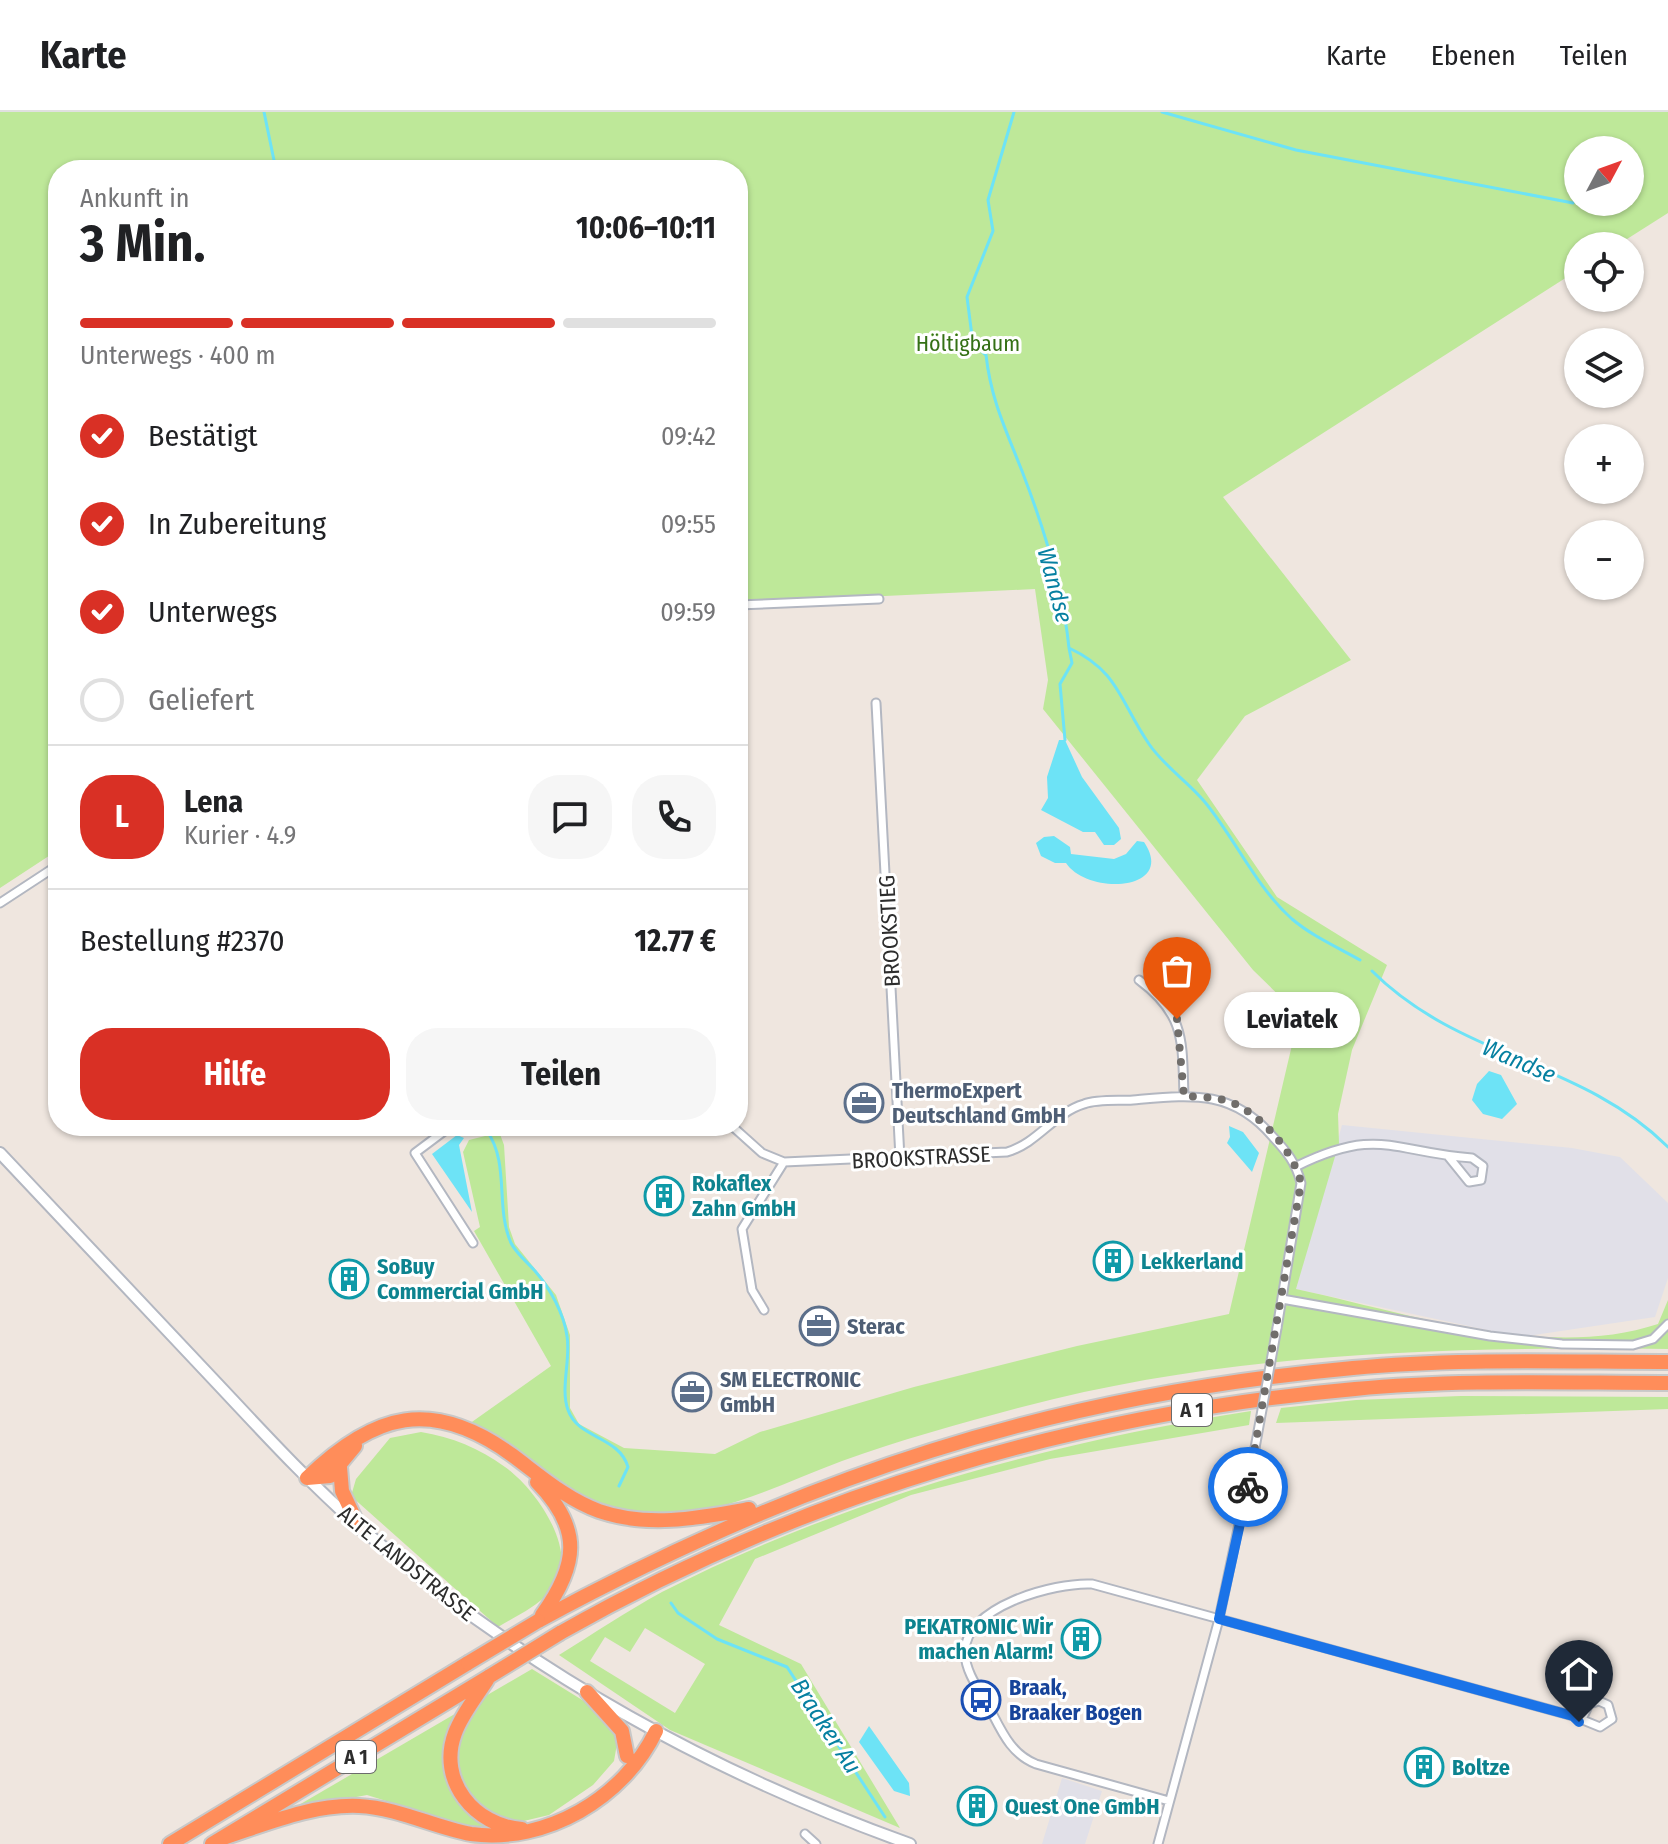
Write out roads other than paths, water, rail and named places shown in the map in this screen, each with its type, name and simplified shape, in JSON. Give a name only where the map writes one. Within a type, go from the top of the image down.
[{"type":"highway","name":"A 1","points":[[170,1844],[538,1621],[625,1573],[777,1504],[899,1458],[1006,1426],[1117,1400],[1355,1367],[1495,1361],[1668,1362]]},
{"type":"highway","name":"A 1","points":[[217,1841],[560,1633],[706,1558],[825,1507],[1012,1446],[1111,1424],[1245,1400],[1358,1389],[1497,1382],[1668,1383]]},
{"type":"highway","points":[[307,1478],[382,1422],[414,1418],[462,1428],[509,1453],[570,1497],[616,1516],[664,1521],[777,1504]]},
{"type":"highway","points":[[307,1478],[324,1478],[340,1467],[362,1435]]},
{"type":"highway","points":[[509,1453],[546,1491],[561,1513],[571,1542],[572,1556],[565,1581],[538,1621]]},
{"type":"highway","points":[[340,1467],[342,1491],[359,1527]]},
{"type":"highway","points":[[490,1676],[454,1735],[450,1763],[455,1785],[465,1801],[485,1819],[511,1829],[538,1831]]},
{"type":"highway","points":[[587,1692],[622,1731],[627,1756]]},
{"type":"highway","points":[[616,1782],[627,1756],[642,1737],[656,1731]]},
{"type":"highway","points":[[217,1841],[308,1812],[356,1806],[389,1810],[488,1837],[538,1831],[578,1815],[643,1755],[656,1731]]},
{"type":"main road","name":"ALTE LANDSTRASSE","points":[[0,1153],[307,1478],[359,1527],[474,1619],[587,1692],[771,1791],[910,1844]]},
{"type":"street","points":[[748,605],[879,599]]},
{"type":"street","name":"BROOKSTIEG","points":[[876,703],[900,1158]]},
{"type":"street","points":[[0,903],[48,872]]},
{"type":"street","points":[[1139,980],[1161,997],[1177,1019],[1184,1096]]},
{"type":"street","name":"BROOKSTRASSE","points":[[784,1162],[1007,1152],[1028,1145],[1067,1113],[1085,1103],[1184,1096],[1214,1099],[1240,1107],[1263,1125],[1297,1166]]},
{"type":"street","points":[[438,1136],[415,1153],[473,1243]]},
{"type":"street","points":[[743,1136],[762,1153],[784,1162],[742,1229],[752,1290],[764,1310]]},
{"type":"street","points":[[1158,1844],[1219,1619],[1255,1448],[1302,1195],[1297,1166],[1326,1151],[1360,1142],[1380,1142],[1479,1162],[1485,1173],[1481,1180],[1469,1182],[1448,1156]]},
{"type":"street","points":[[1282,1299],[1490,1336],[1562,1344],[1633,1345],[1653,1339],[1668,1324]]},
{"type":"street","points":[[1169,1801],[1036,1764],[1019,1754],[1005,1737],[967,1665],[966,1638],[976,1622],[995,1609],[1082,1584],[1573,1716],[1589,1724],[1605,1727],[1612,1719],[1611,1710],[1604,1702],[1594,1701],[1584,1715],[1573,1716]]},
{"type":"street","points":[[1584,1715],[1589,1724]]},
{"type":"street","points":[[805,1834],[816,1844]]},
{"type":"water","points":[[1059,740],[1065,740],[1082,777],[1119,828],[1121,839],[1114,845],[1104,845],[1095,832],[1083,832],[1041,810],[1048,798],[1047,777]]},
{"type":"water","points":[[1054,836],[1070,847],[1071,854],[1114,859],[1126,854],[1137,841],[1144,842],[1151,858],[1149,871],[1140,879],[1126,883],[1092,881],[1077,874],[1066,863],[1055,863],[1041,856],[1036,843],[1044,837]]},
{"type":"water","points":[[1489,1071],[1501,1075],[1517,1104],[1502,1119],[1483,1114],[1472,1100],[1477,1084]]},
{"type":"water","points":[[1229,1126],[1243,1132],[1259,1153],[1252,1172],[1227,1143]]},
{"type":"water","points":[[456,1136],[464,1138],[459,1145],[472,1212],[432,1154]]},
{"type":"water","points":[[869,1726],[909,1783],[910,1796],[894,1791],[859,1742]]},
{"type":"waterway","name":"Braaker Au","points":[[264,112],[274,160]]},
{"type":"waterway","name":"Wandse","points":[[1014,112],[988,200],[993,231],[967,297],[973,344],[986,355],[995,401],[1052,558],[1069,648],[1086,657],[1109,677],[1155,752],[1204,801],[1279,906],[1308,931],[1360,960]]},
{"type":"waterway","points":[[1162,112],[1296,150],[1564,201]]},
{"type":"waterway","points":[[1065,740],[1060,684],[1072,663],[1069,648]]},
{"type":"waterway","name":"Wandse","points":[[1372,971],[1406,1000],[1443,1024],[1598,1096],[1634,1118],[1668,1147]]},
{"type":"waterway","name":"Braaker Au","points":[[490,1136],[498,1157],[506,1229],[511,1243],[546,1285],[560,1310],[568,1345],[565,1392],[568,1410],[580,1427],[608,1443],[623,1457],[628,1467],[619,1486]]},
{"type":"waterway","name":"Braaker Au","points":[[671,1603],[678,1613],[717,1639],[787,1667],[885,1817]]},
{"type":"place","name":"Leviatek","points":[[1177,1019]]},
{"type":"place","name":"ThermoExpert Deutschland GmbH","points":[[864,1103]]},
{"type":"place","name":"Rokaflex Zahn GmbH","points":[[664,1196]]},
{"type":"place","name":"Lekkerland","points":[[1113,1261]]},
{"type":"place","name":"SoBuy Commercial GmbH","points":[[349,1279]]},
{"type":"place","name":"Sterac","points":[[819,1326]]},
{"type":"place","name":"SM ELECTRONIC GmbH","points":[[692,1392]]},
{"type":"place","name":"PEKATRONIC Wir machen Alarm!","points":[[1081,1639]]},
{"type":"place","name":"Braak, Braaker Bogen","points":[[981,1700]]},
{"type":"place","name":"Boltze","points":[[1424,1767]]},
{"type":"place","name":"Quest One GmbH","points":[[977,1806]]},
{"type":"park label","name":"Höltigbaum","points":[[968,343]]}]
